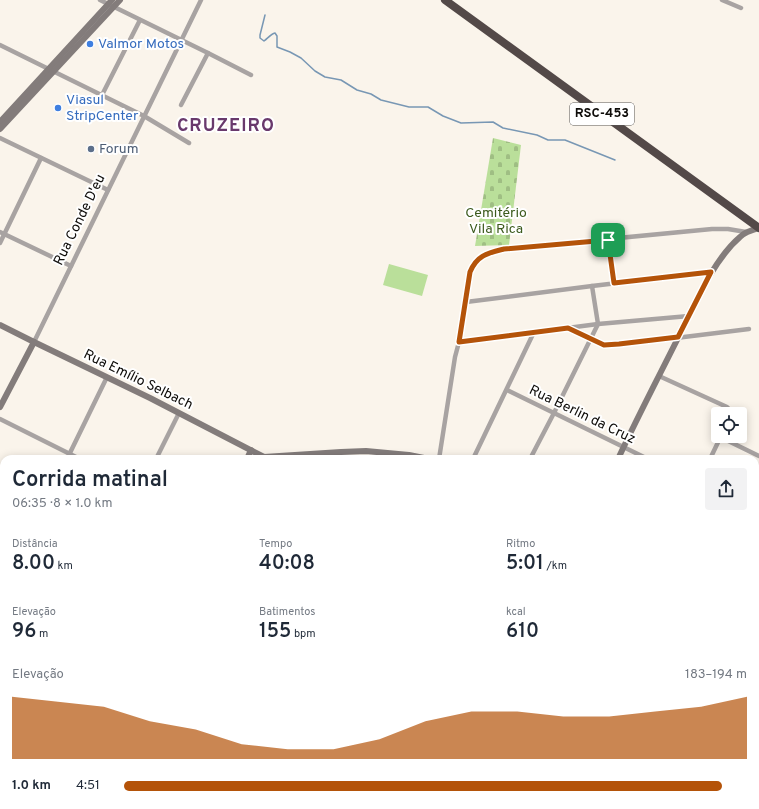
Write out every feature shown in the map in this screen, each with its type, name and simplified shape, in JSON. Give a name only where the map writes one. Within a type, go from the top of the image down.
[{"type":"highway","name":"RSC-453","points":[[445,0],[759,228]]},
{"type":"main road","points":[[0,129],[3,121],[111,4],[120,0]]},
{"type":"main road","points":[[620,455],[711,272],[739,237],[746,232],[759,228]]},
{"type":"main road","name":"Rua Emílio Selbach","points":[[0,325],[179,413],[251,450],[257,455]]},
{"type":"main road","name":"Rua Conde D'eu","points":[[0,407],[34,342]]},
{"type":"main road","points":[[249,455],[251,450]]},
{"type":"main road","points":[[301,455],[366,451],[409,455]]},
{"type":"street","points":[[100,0],[111,4],[251,75]]},
{"type":"street","name":"Rua Conde D'eu","points":[[34,342],[201,0]]},
{"type":"street","points":[[722,0],[740,8]]},
{"type":"street","points":[[102,95],[140,20]]},
{"type":"street","points":[[0,46],[144,116],[189,143]]},
{"type":"street","points":[[181,105],[208,53]]},
{"type":"street","points":[[0,138],[108,190]]},
{"type":"street","points":[[0,243],[2,233],[41,158]]},
{"type":"street","points":[[440,455],[470,272],[479,258],[490,252],[504,249],[712,230],[728,229],[746,232]]},
{"type":"street","points":[[2,233],[71,266]]},
{"type":"street","points":[[608,240],[614,283]]},
{"type":"street","points":[[466,302],[711,272]]},
{"type":"street","points":[[532,455],[598,324],[592,286]]},
{"type":"street","points":[[459,342],[598,324],[689,316]]},
{"type":"street","points":[[568,328],[604,345],[734,332],[749,329]]},
{"type":"street","points":[[475,455],[534,332]]},
{"type":"street","points":[[659,376],[727,407]]},
{"type":"street","points":[[0,419],[70,454],[107,377]]},
{"type":"street","name":"Rua Berlin da Cruz","points":[[507,390],[639,455]]},
{"type":"street","points":[[158,455],[179,413]]},
{"type":"street","points":[[712,455],[717,443]]},
{"type":"street","points":[[732,443],[757,455]]},
{"type":"green space","name":"Cemitério Vila Rica","points":[[493,138],[521,145],[509,245],[475,246]]},
{"type":"green space","points":[[389,264],[428,275],[422,296],[383,285]]},
{"type":"waterway","points":[[265,15],[260,38],[264,41],[275,33],[277,36],[277,47],[301,58],[315,71],[325,77],[341,80],[357,90],[371,94],[381,100],[409,107],[428,107],[443,116],[461,123],[493,122],[503,128],[537,135],[548,140],[565,140],[615,160]]},
{"type":"place","name":"Valmor Motos","points":[[90,44]]},
{"type":"place","name":"Viasul StripCenter","points":[[58,108]]},
{"type":"place","name":"Forum","points":[[91,149]]},
{"type":"district","name":"CRUZEIRO","points":[[226,126]]},
{"type":"route","points":[[608,240],[614,283],[711,272],[678,337],[604,345],[568,328],[459,342],[470,272],[479,258],[490,252],[504,249],[608,240]]}]
